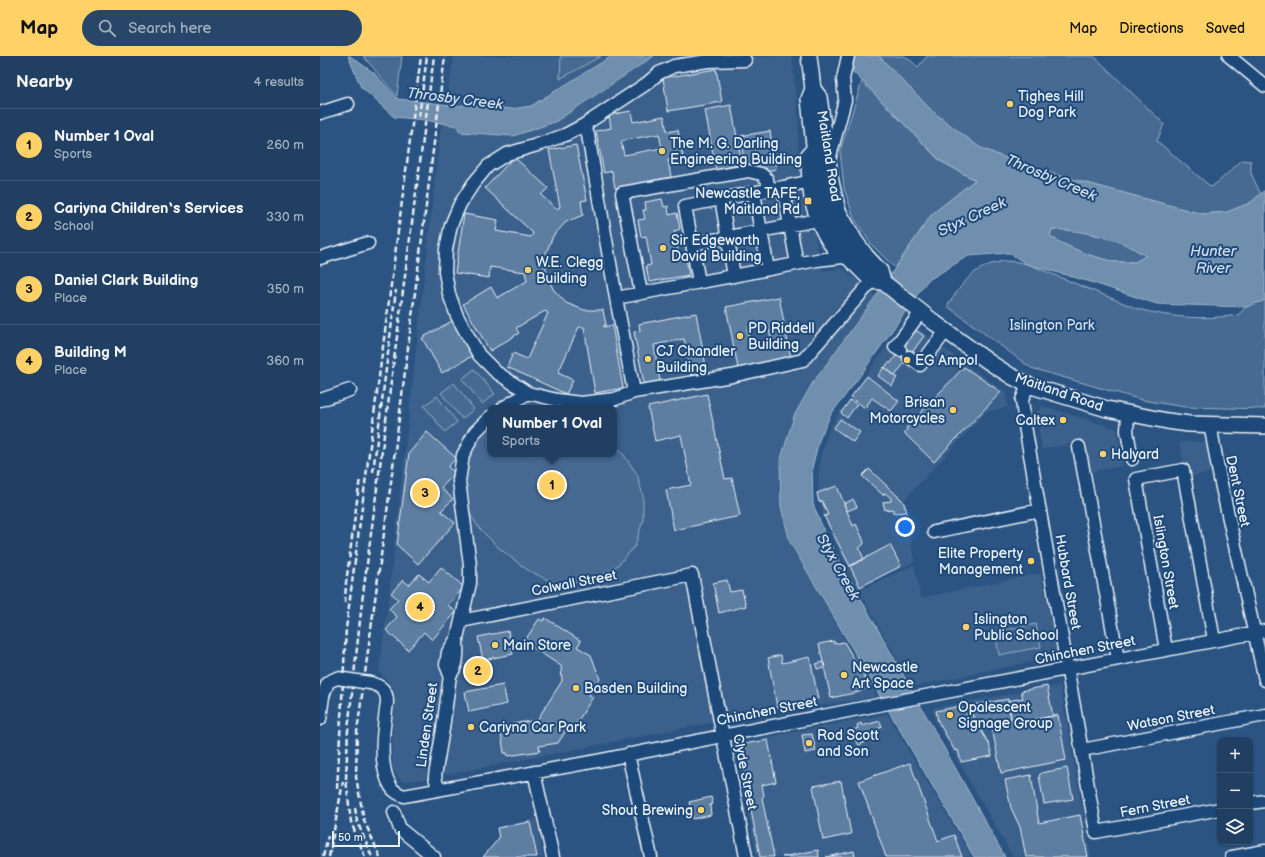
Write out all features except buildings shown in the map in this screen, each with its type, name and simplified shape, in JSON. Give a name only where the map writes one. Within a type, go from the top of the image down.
[{"type":"main road","name":"Maitland Road","points":[[809,56],[813,89],[809,99],[820,191],[825,212],[846,257],[1004,372],[1028,385],[1128,414],[1167,421],[1265,426]]},
{"type":"main road","name":"Maitland Road","points":[[813,89],[819,96],[833,192],[841,219],[861,250],[880,271],[878,281]]},
{"type":"street","points":[[1229,56],[1265,86]]},
{"type":"street","points":[[828,163],[845,100],[843,79],[848,59]]},
{"type":"street","points":[[745,60],[708,61],[674,66],[659,73],[646,84],[584,125],[538,146],[507,154],[488,166],[473,184],[460,204],[451,224],[447,243],[445,272],[449,294],[457,316],[479,355],[496,372],[528,393],[581,404],[615,399],[634,392],[732,376],[803,360],[878,281]]},
{"type":"street","points":[[320,113],[348,104]]},
{"type":"street","points":[[584,125],[588,135],[634,392]]},
{"type":"street","points":[[641,293],[622,193],[748,171],[761,174],[767,179],[769,190]]},
{"type":"street","points":[[699,282],[685,206],[802,183]]},
{"type":"street","points":[[783,187],[797,264]]},
{"type":"street","points":[[754,192],[768,269]]},
{"type":"street","points":[[721,198],[734,276]]},
{"type":"street","points":[[692,244],[812,221]]},
{"type":"street","points":[[320,258],[368,242]]},
{"type":"street","points":[[616,298],[768,269],[846,257]]},
{"type":"street","points":[[916,308],[895,347],[904,354],[920,365],[946,331]]},
{"type":"street","name":"Hubbard Street","points":[[1028,385],[1022,400],[1025,426],[1096,832]]},
{"type":"street","points":[[320,400],[350,390]]},
{"type":"street","points":[[508,405],[528,393]]},
{"type":"street","points":[[1128,414],[1127,431],[1132,459]]},
{"type":"street","points":[[461,620],[470,583],[470,565],[459,481],[464,455],[475,432],[487,420]]},
{"type":"street","name":"Dent Street","points":[[1210,424],[1220,479],[1259,632],[1265,680]]},
{"type":"street","points":[[1079,447],[1118,659]]},
{"type":"street","name":"Islington Street","points":[[1166,650],[1136,479],[1183,470],[1214,640]]},
{"type":"street","points":[[934,532],[1040,510]]},
{"type":"street","name":"Colwall Street","points":[[461,620],[692,575]]},
{"type":"street","name":"Clyde Street","points":[[692,575],[746,857]]},
{"type":"street","name":"Linden Street","points":[[438,790],[435,776],[450,675],[455,669],[458,654],[457,638],[461,620]]},
{"type":"street","name":"Chinchen Street","points":[[320,719],[323,696],[328,682],[337,678],[370,683],[377,685],[384,690],[387,695],[387,702],[382,746],[386,775],[391,788],[404,796],[597,761],[918,697],[1259,632]]},
{"type":"street","name":"Watson Street","points":[[1082,750],[1265,715]]},
{"type":"street","points":[[628,754],[651,857]]},
{"type":"street","points":[[534,772],[554,857]]},
{"type":"street","points":[[1253,803],[1265,801]]},
{"type":"street","name":"Fern Street","points":[[1096,832],[1217,810]]},
{"type":"street","points":[[394,812],[400,829],[434,857]]},
{"type":"street","points":[[1232,857],[1265,851]]},
{"type":"shaded area","points":[[454,56],[792,56],[799,121],[798,145],[800,175],[798,175],[795,179],[800,190],[805,214],[801,217],[801,220],[804,228],[808,231],[814,231],[818,252],[816,255],[818,267],[821,268],[822,271],[842,268],[876,296],[812,384],[794,416],[790,542],[877,697],[735,718],[419,780],[401,781],[392,767],[394,689],[379,671],[388,604],[440,134]]},
{"type":"shaded area","points":[[906,319],[946,350],[1005,392],[1008,407],[986,412],[904,500],[906,502],[914,562],[856,588],[823,516],[818,488],[820,458],[828,432],[835,419]]},
{"type":"shaded area","name":"Caltex","points":[[1043,406],[1117,429],[1123,466],[1089,472],[1083,442],[1042,449],[1036,412]]},
{"type":"shaded area","points":[[1179,442],[1206,442],[1212,472],[1187,477]]},
{"type":"shaded area","name":"Islington Public School","points":[[914,565],[921,598],[1041,573],[1058,656],[912,687],[859,590]]},
{"type":"shaded area","points":[[1060,685],[1091,857],[1013,857],[935,721],[933,708]]},
{"type":"shaded area","points":[[887,714],[972,857],[757,857],[737,753],[748,741]]},
{"type":"shaded area","points":[[536,819],[543,857],[486,857],[502,838],[500,826]]},
{"type":"green space","points":[[363,56],[402,56],[397,96]]},
{"type":"green space","points":[[561,56],[601,56],[560,79]]},
{"type":"green space","points":[[879,56],[905,56],[918,67],[927,56],[1094,56],[1164,124],[1157,141],[1211,187],[1242,160],[1251,161],[1251,173],[1261,195],[1250,203],[1227,212],[1202,214],[1027,167],[979,147],[933,112]]},
{"type":"green space","points":[[862,81],[940,161],[975,180],[932,214],[895,268],[871,244],[854,218],[844,188],[840,151]]},
{"type":"green space","points":[[1052,229],[1080,231],[1123,242],[1146,256],[1135,262],[1114,262],[1086,254],[1061,243],[1050,236]]},
{"type":"green space","name":"Islington Park","points":[[1004,261],[1019,262],[1030,265],[1138,309],[1176,316],[1200,318],[1238,315],[1246,307],[1265,300],[1265,409],[1185,407],[1142,400],[1031,368],[947,306],[964,282],[976,271]]},
{"type":"green space","points":[[474,369],[495,394],[482,404],[462,379]]},
{"type":"green space","points":[[454,383],[474,409],[462,419],[441,393]]},
{"type":"green space","points":[[437,396],[457,422],[445,432],[424,406]]},
{"type":"green space","points":[[487,428],[487,457],[617,457],[617,448],[621,451],[637,474],[643,496],[643,520],[635,546],[618,565],[594,581],[556,584],[526,569],[499,548],[479,528],[470,514],[465,496],[465,473],[470,453],[478,438]]},
{"type":"green space","points":[[1036,624],[1041,647],[999,655],[995,632]]},
{"type":"water","points":[[348,56],[374,73],[398,99],[460,106],[465,104],[511,109],[531,106],[612,56],[654,56],[555,122],[513,136],[460,132],[457,126],[425,120],[394,117],[361,87]]},
{"type":"water","name":"Hunter River","points":[[840,56],[879,56],[933,112],[979,147],[1027,167],[1202,214],[1227,212],[1250,203],[1265,190],[1265,300],[1246,307],[1157,304],[1091,282],[1027,264],[1009,253],[968,256],[927,281],[831,414],[819,440],[812,468],[813,504],[827,538],[1005,857],[974,857],[790,542],[781,507],[780,462],[794,416],[812,384],[876,296],[932,214],[975,180],[941,161],[853,72],[854,66]],"holes":[[[1052,229],[1101,236],[1124,244],[1146,256],[1135,262],[1114,262],[1086,254],[1061,243],[1050,236]]]},
{"type":"railway","points":[[337,789],[346,629],[421,56]]},
{"type":"railway","points":[[419,117],[427,56]]},
{"type":"railway","points":[[365,857],[351,822],[346,779],[348,730],[362,602],[434,56]]},
{"type":"railway","points":[[380,857],[364,820],[356,777],[357,732],[391,482],[445,56]]},
{"type":"railway","points":[[373,472],[396,290]]},
{"type":"railway","points":[[345,603],[346,583],[360,478]]},
{"type":"railway","points":[[329,857],[343,782]]},
{"type":"railway","points":[[355,808],[357,821],[372,857]]},
{"type":"railway","points":[[323,857],[328,836]]},
{"type":"place","name":"Tighes Hill Dog Park","points":[[1010,104]]},
{"type":"place","name":"The M. G. Darling Engineering Building","points":[[662,151]]},
{"type":"place","name":"Newcastle TAFE, Maitland Rd","points":[[808,201]]},
{"type":"place","name":"Sir Edgeworth David Building","points":[[663,248]]},
{"type":"place","name":"W.E. Clegg Building","points":[[528,270]]},
{"type":"place","name":"PD Riddell Building","points":[[740,336]]},
{"type":"place","name":"CJ Chandler Building","points":[[648,359]]},
{"type":"place","name":"EG Ampol","points":[[907,360]]},
{"type":"place","name":"Brisan Motorcycles","points":[[953,410]]},
{"type":"place","name":"Caltex","points":[[1063,420]]},
{"type":"place","name":"Halyard","points":[[1103,454]]},
{"type":"place","name":"Number 1 Oval","points":[[552,485]]},
{"type":"place","name":"Daniel Clark Building","points":[[425,493]]},
{"type":"place","name":"Elite Property Management","points":[[1031,561]]},
{"type":"place","name":"Building M","points":[[420,607]]},
{"type":"place","name":"Islington Public School","points":[[966,627]]},
{"type":"place","name":"Main Store","points":[[495,645]]},
{"type":"place","name":"Cariyna Children‘s Services","points":[[478,671]]},
{"type":"place","name":"Newcastle Art Space","points":[[844,675]]},
{"type":"place","name":"Basden Building","points":[[576,688]]},
{"type":"place","name":"Opalescent Signage Group","points":[[950,715]]},
{"type":"place","name":"Cariyna Car Park","points":[[471,727]]},
{"type":"place","name":"Rod Scott and Son","points":[[809,743]]},
{"type":"place","name":"Shout Brewing","points":[[701,810]]},
{"type":"water label","name":"Throsby Creek","points":[[455,99]]},
{"type":"water label","name":"Throsby Creek","points":[[1051,178]]},
{"type":"water label","name":"Styx Creek","points":[[972,217]]},
{"type":"water label","name":"Styx Creek","points":[[838,567]]}]
